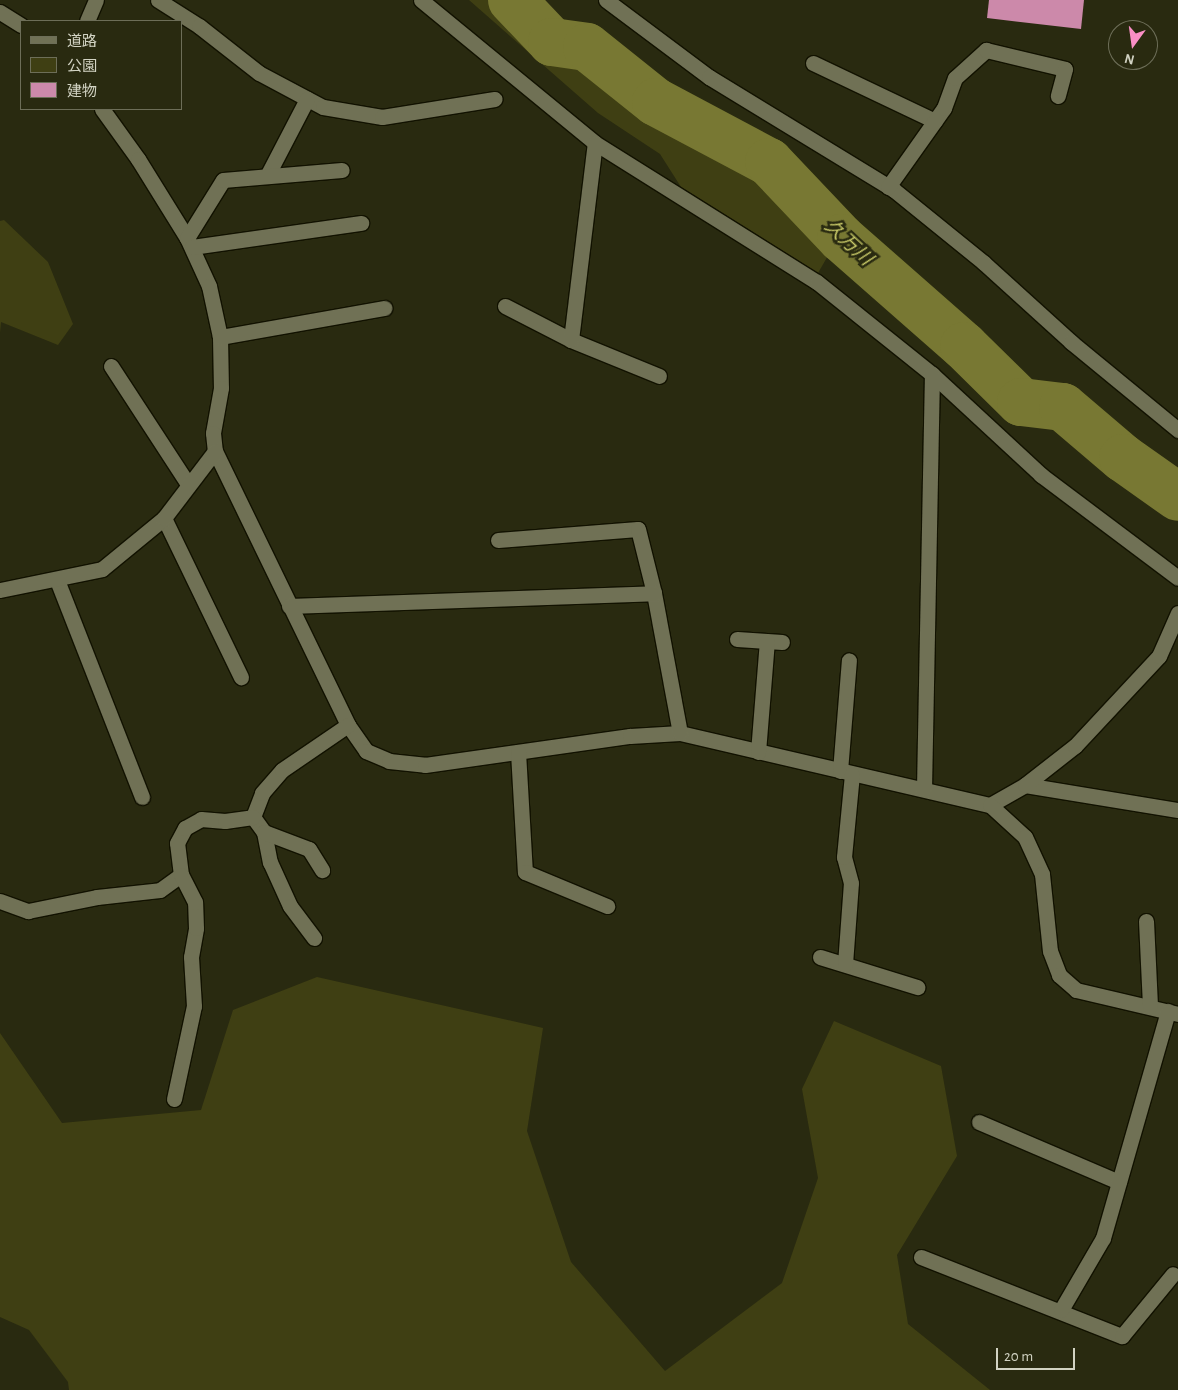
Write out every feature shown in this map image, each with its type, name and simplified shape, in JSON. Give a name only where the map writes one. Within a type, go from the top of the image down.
[{"type":"street","points":[[87,20],[96,0]]},
{"type":"street","points":[[158,0],[199,26],[259,73],[323,108],[382,117],[495,99]]},
{"type":"street","points":[[421,0],[595,143],[817,282],[932,374],[1041,475],[1178,578]]},
{"type":"street","points":[[606,0],[709,78],[888,187],[984,262],[1071,342],[1178,430]]},
{"type":"street","points":[[0,12],[20,24]]},
{"type":"street","points":[[888,187],[935,121],[955,78],[986,50],[1065,69],[1058,96]]},
{"type":"street","points":[[813,64],[935,121]]},
{"type":"street","points":[[267,176],[307,99]]},
{"type":"street","points":[[103,110],[138,159],[189,243],[209,286],[220,337],[221,388],[213,433],[215,451],[348,725],[366,751],[389,761],[425,765],[630,736],[680,733],[990,805],[1025,837],[1042,874],[1050,951],[1059,975],[1076,990],[1150,1006],[1173,1013],[1103,1238],[1061,1310]]},
{"type":"street","points":[[571,340],[595,143]]},
{"type":"street","points":[[189,243],[223,180],[342,170]]},
{"type":"street","points":[[189,243],[360,223]]},
{"type":"street","points":[[505,306],[571,340],[659,376]]},
{"type":"street","points":[[220,337],[384,308]]},
{"type":"street","points":[[111,366],[188,484]]},
{"type":"street","points":[[924,789],[932,374]]},
{"type":"street","points":[[0,590],[57,580],[102,569],[164,518],[215,451]]},
{"type":"street","points":[[164,518],[240,677]]},
{"type":"street","points":[[498,540],[638,529],[654,594],[680,733]]},
{"type":"street","points":[[57,580],[142,797]]},
{"type":"street","points":[[289,606],[654,594]]},
{"type":"street","points":[[990,805],[1025,785],[1075,746],[1159,656],[1178,613]]},
{"type":"street","points":[[737,639],[774,642],[758,752]]},
{"type":"street","points":[[845,964],[851,883],[844,857],[849,660]]},
{"type":"street","points":[[252,817],[262,794],[282,770],[348,725]]},
{"type":"street","points":[[518,752],[525,872],[607,906]]},
{"type":"street","points":[[1025,785],[1178,810]]},
{"type":"street","points":[[252,817],[264,832],[270,862],[290,906],[314,938]]},
{"type":"street","points":[[174,1099],[194,1006],[190,958],[196,928],[195,902],[180,875],[177,843],[185,828],[201,820],[225,821],[252,817]]},
{"type":"street","points":[[264,832],[309,849],[322,870]]},
{"type":"street","points":[[0,901],[28,911],[97,897],[160,890],[180,875]]},
{"type":"street","points":[[1146,922],[1150,1006]]},
{"type":"street","points":[[820,957],[917,987]]},
{"type":"street","points":[[979,1122],[1119,1182]]},
{"type":"street","points":[[921,1257],[1061,1310],[1122,1336],[1173,1274]]},
{"type":"green space","points":[[469,0],[492,0],[564,64],[562,53],[583,57],[619,82],[645,110],[762,169],[811,217],[823,235],[829,254],[818,273],[681,187],[660,154],[598,113]]},
{"type":"green space","points":[[4,220],[48,262],[73,324],[58,345],[1,322],[0,333],[0,221]]},
{"type":"green space","points":[[317,977],[543,1028],[527,1131],[571,1262],[665,1371],[782,1283],[818,1178],[802,1089],[834,1021],[941,1066],[957,1156],[897,1255],[908,1324],[990,1390],[69,1390],[68,1382],[29,1330],[0,1317],[0,1033],[62,1123],[201,1110],[233,1010]]},
{"type":"building","points":[[989,0],[1084,0],[1081,29],[987,18]]},
{"type":"waterway","name":"久万川","points":[[512,0],[552,42],[587,47],[656,102],[769,162],[841,238],[964,346],[1021,402],[1063,407],[1123,458],[1178,497]]}]
